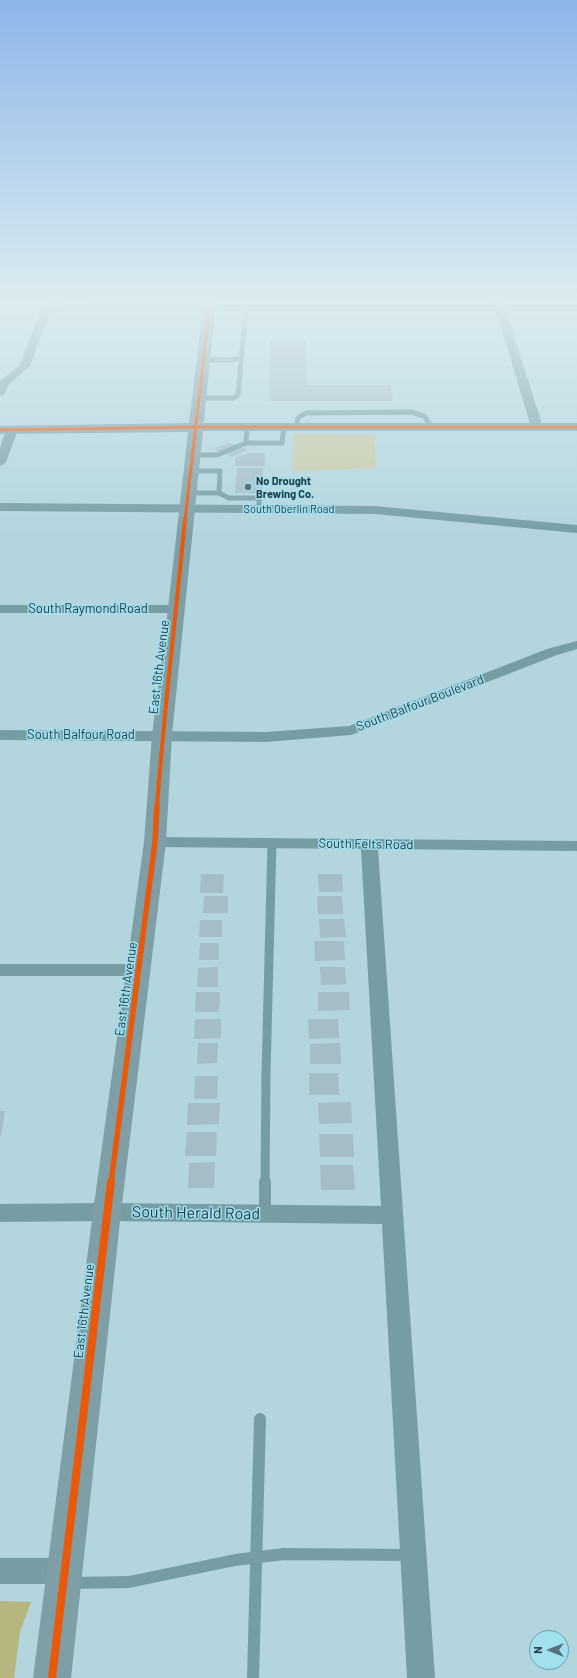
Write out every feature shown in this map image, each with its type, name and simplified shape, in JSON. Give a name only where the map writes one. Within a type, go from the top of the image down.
[{"type":"main road","name":"East 16th Avenue","points":[[52,1678],[107,1212],[140,970],[155,842],[162,735],[201,380]]},
{"type":"main road","points":[[6,430],[196,427]]},
{"type":"street","points":[[0,393],[4,383],[7,380]]},
{"type":"street","points":[[522,380],[537,427]]},
{"type":"street","points":[[196,427],[577,427]]},
{"type":"street","points":[[0,462],[6,430]]},
{"type":"street","name":"South Oberlin Road","points":[[0,508],[189,482],[228,503],[259,509],[375,510],[577,529]]},
{"type":"street","name":"South Raymond Road","points":[[0,609],[177,610]]},
{"type":"street","name":"South Balfour Boulevard","points":[[162,735],[266,737],[351,730],[552,652],[577,645]]},
{"type":"street","name":"South Balfour Road","points":[[0,735],[162,735]]},
{"type":"street","name":"South Felts Road","points":[[155,842],[577,846]]},
{"type":"street","points":[[369,844],[422,1678]]},
{"type":"street","points":[[0,970],[140,970]]},
{"type":"street","name":"South Herald Road","points":[[0,1213],[107,1212],[393,1215]]},
{"type":"street","points":[[0,1571],[63,1578]]},
{"type":"lane","points":[[199,398],[236,397],[238,395],[239,380]]},
{"type":"lane","points":[[246,443],[247,427]]},
{"type":"lane","points":[[189,482],[217,455],[246,443],[282,443],[290,427]]},
{"type":"lane","points":[[189,482],[220,471],[219,494]]},
{"type":"lane","points":[[189,482],[219,494],[228,503]]},
{"type":"lane","points":[[265,1214],[266,1073],[272,843]]},
{"type":"lane","points":[[252,1678],[260,1419]]},
{"type":"lane","points":[[63,1578],[129,1582],[235,1560],[284,1554],[414,1555]]},
{"type":"green space","points":[[293,434],[374,435],[376,468],[293,471]]},
{"type":"green space","points":[[0,1601],[31,1602],[20,1632],[14,1678],[0,1678]]},
{"type":"building","points":[[269,380],[307,380],[307,385],[391,385],[393,401],[269,401]]},
{"type":"building","points":[[229,443],[248,450],[232,457],[213,449]]},
{"type":"building","points":[[248,453],[265,453],[265,466],[235,466],[235,458]]},
{"type":"building","points":[[237,468],[263,468],[262,493],[235,493]]},
{"type":"building","points":[[201,874],[224,874],[223,893],[200,893]]},
{"type":"building","points":[[318,874],[342,874],[343,892],[319,892]]},
{"type":"building","points":[[204,896],[228,896],[228,913],[203,913]]},
{"type":"building","points":[[317,896],[342,896],[343,914],[318,914]]},
{"type":"building","points":[[319,919],[344,919],[346,937],[320,938]]},
{"type":"building","points":[[200,920],[222,920],[222,937],[199,937]]},
{"type":"building","points":[[314,941],[344,941],[345,960],[315,961]]},
{"type":"building","points":[[200,943],[219,943],[219,960],[199,960]]},
{"type":"building","points":[[218,967],[218,987],[197,987],[198,968]]},
{"type":"building","points":[[320,967],[345,967],[346,984],[321,985]]},
{"type":"building","points":[[196,992],[220,992],[219,1012],[195,1012]]},
{"type":"building","points":[[318,992],[349,992],[350,1010],[318,1011]]},
{"type":"building","points":[[195,1019],[221,1019],[221,1038],[194,1039]]},
{"type":"building","points":[[308,1019],[338,1019],[339,1038],[309,1039]]},
{"type":"building","points":[[198,1043],[218,1043],[217,1063],[197,1064]]},
{"type":"building","points":[[340,1043],[341,1064],[310,1064],[310,1044]]},
{"type":"building","points":[[309,1073],[338,1073],[339,1095],[309,1095]]},
{"type":"building","points":[[195,1076],[218,1076],[217,1099],[194,1099]]},
{"type":"building","points":[[351,1102],[352,1123],[319,1124],[318,1103]]},
{"type":"building","points":[[188,1103],[220,1103],[219,1124],[187,1125]]},
{"type":"building","points":[[0,1111],[5,1111],[1,1136],[0,1136]]},
{"type":"building","points":[[187,1132],[217,1132],[216,1156],[185,1156]]},
{"type":"building","points":[[319,1134],[353,1134],[354,1157],[320,1157]]},
{"type":"building","points":[[215,1162],[214,1188],[188,1188],[189,1163]]},
{"type":"building","points":[[320,1165],[353,1165],[355,1190],[321,1190]]},
{"type":"cycle path","points":[[52,1678],[107,1212],[155,842],[162,735],[201,380]]},
{"type":"cycle path","points":[[0,430],[196,427],[577,427]]},
{"type":"place","name":"No Drought Brewing Co.","points":[[248,487]]}]
